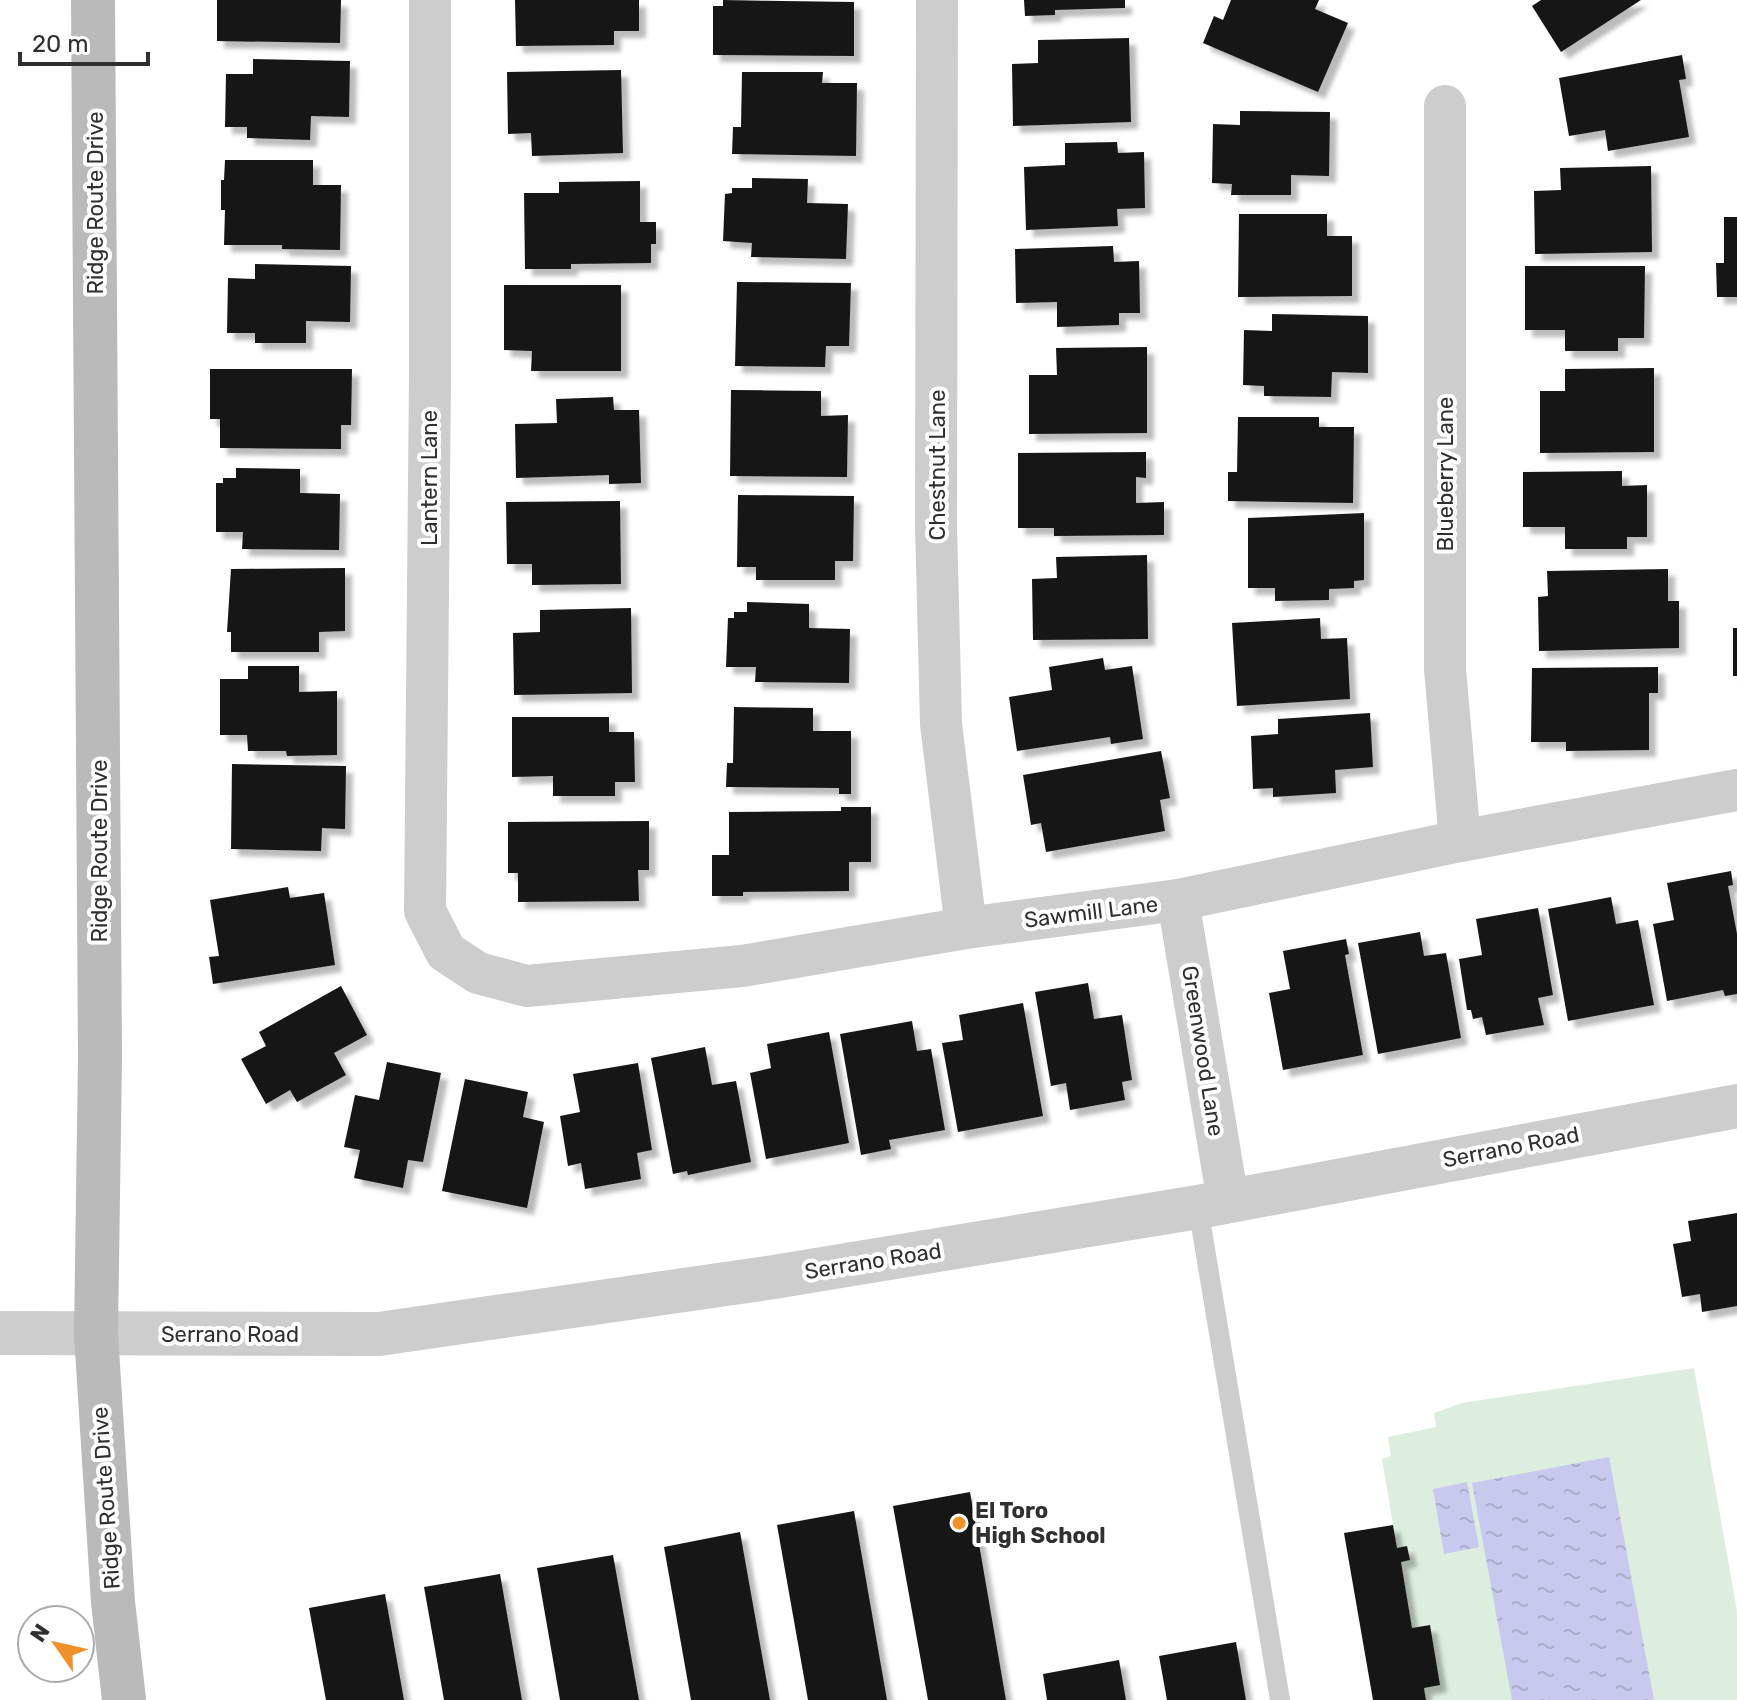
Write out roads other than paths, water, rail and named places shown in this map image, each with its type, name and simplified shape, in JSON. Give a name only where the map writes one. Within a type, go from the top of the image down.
[{"type":"main road","name":"Ridge Route Drive","points":[[93,0],[100,1057],[96,1334],[113,1602],[124,1700]]},
{"type":"street","name":"Lantern Lane","points":[[430,0],[425,911],[446,952]]},
{"type":"street","name":"Chestnut Lane","points":[[937,0],[936,524],[941,724],[966,928]]},
{"type":"street","name":"Blueberry Lane","points":[[1445,106],[1445,669],[1460,841]]},
{"type":"street","name":"Sawmill Lane","points":[[446,952],[478,973],[527,986],[742,966],[966,928],[1178,900],[1460,841],[1737,790]]},
{"type":"street","name":"Greenwood Lane","points":[[1178,900],[1213,1204]]},
{"type":"street","name":"Serrano Road","points":[[0,1333],[379,1334],[774,1277],[1213,1204],[1737,1106]]},
{"type":"lane","points":[[1213,1204],[1280,1700]]},
{"type":"water","points":[[1609,1457],[1654,1700],[1512,1700],[1472,1483]]},
{"type":"water","points":[[1467,1482],[1479,1547],[1444,1554],[1433,1489]]},
{"type":"place","name":"El Toro High School","points":[[959,1523]]}]
